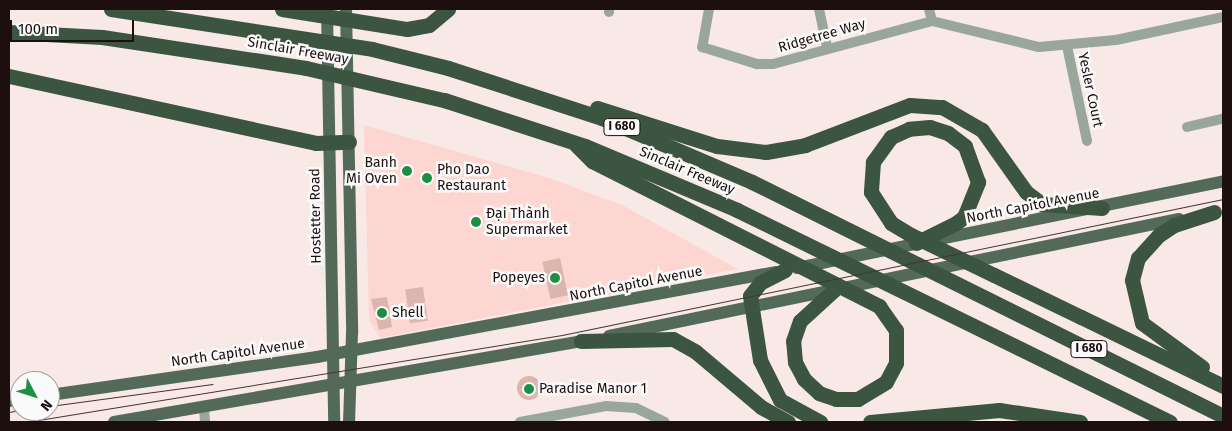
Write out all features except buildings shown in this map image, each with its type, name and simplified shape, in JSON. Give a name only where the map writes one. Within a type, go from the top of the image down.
[{"type":"highway","name":"Sinclair Freeway","points":[[111,9],[306,36],[372,49],[524,91],[675,148],[861,235],[1223,416]]},
{"type":"highway","points":[[282,9],[368,24],[418,28],[448,9]]},
{"type":"highway","name":"Sinclair Freeway","points":[[9,32],[102,37],[306,68],[370,81],[574,142],[660,176],[810,246],[1170,422]]},
{"type":"highway","points":[[9,76],[330,144],[349,142]]},
{"type":"highway","points":[[524,91],[615,112],[717,146],[754,152],[805,145],[910,105],[942,106],[982,130],[1026,192],[1042,204],[1102,208]]},
{"type":"highway","points":[[916,243],[960,220],[974,200],[974,163],[965,146],[948,133],[930,127],[909,129],[891,137],[877,153],[870,172],[871,192],[879,210],[899,229],[994,275],[1223,386]]},
{"type":"highway","points":[[574,142],[592,161],[870,300],[886,313],[896,330],[896,363],[886,382],[869,395],[836,399],[818,393],[804,380],[793,352],[800,320],[834,290]]},
{"type":"highway","points":[[1219,211],[1174,225],[1151,242],[1138,258],[1132,291],[1137,313],[1150,332],[1223,378]]},
{"type":"highway","points":[[785,270],[755,287],[749,307],[760,360],[773,392],[797,413],[820,422]]},
{"type":"highway","points":[[581,341],[672,339],[696,352],[761,407],[788,422]]},
{"type":"highway","points":[[871,422],[941,412],[999,410],[1080,422]]},
{"type":"main road","name":"Hostetter Road","points":[[327,9],[334,422]]},
{"type":"main road","points":[[346,9],[352,350],[349,422]]},
{"type":"main road","name":"North Capitol Avenue","points":[[60,393],[502,326],[916,243],[1102,208],[1223,181]]},
{"type":"main road","points":[[114,422],[581,341],[1219,211]]},
{"type":"street","name":"Ridgetree Way","points":[[709,9],[702,47],[757,64],[773,64],[932,21],[1023,45],[1067,46],[1142,36],[1223,17]]},
{"type":"street","points":[[819,9],[827,48]]},
{"type":"street","points":[[929,9],[932,21]]},
{"type":"street","name":"Yesler Court","points":[[1067,46],[1087,141]]},
{"type":"street","points":[[1187,126],[1223,119]]},
{"type":"street","points":[[520,422],[556,419],[606,406],[636,408],[665,422]]},
{"type":"street","points":[[204,407],[205,422]]},
{"type":"shaded area","points":[[364,125],[549,178],[622,205],[738,269],[380,338],[369,320]]},
{"type":"tram line","points":[[26,422],[562,335],[1223,199]]},
{"type":"tram line","points":[[60,405],[213,384]]},
{"type":"place","name":"Banh Mi Oven","points":[[407,171]]},
{"type":"place","name":"Pho Dao Restaurant","points":[[427,178]]},
{"type":"place","name":"Đại Thành Supermarket","points":[[476,222]]},
{"type":"place","name":"Popeyes","points":[[555,278]]},
{"type":"place","name":"Shell","points":[[382,313]]},
{"type":"place","name":"Paradise Manor 1","points":[[529,389]]}]
